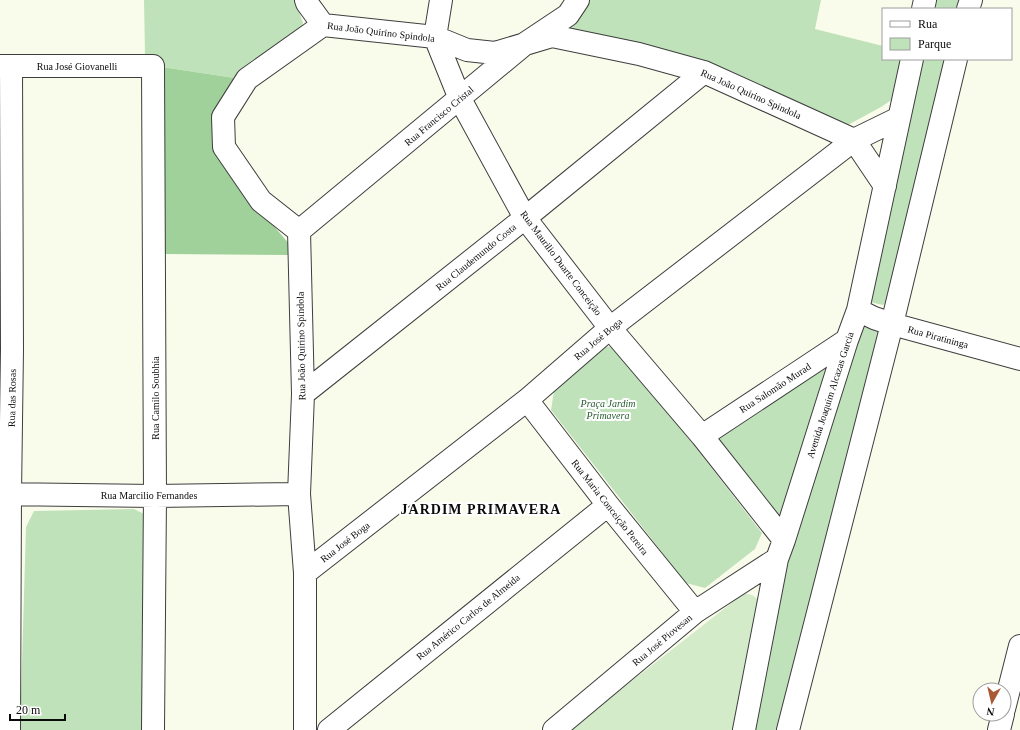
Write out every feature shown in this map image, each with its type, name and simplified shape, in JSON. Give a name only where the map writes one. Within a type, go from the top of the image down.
[{"type":"street","points":[[306,0],[323,25]]},
{"type":"street","points":[[435,37],[442,0]]},
{"type":"street","name":"Rua Francisco Cristal","points":[[299,231],[526,43],[568,15],[578,0]]},
{"type":"street","name":"Rua João Quirino Spindola","points":[[305,730],[305,573],[299,494],[303,394],[299,231],[261,201],[224,147],[223,117],[247,79],[323,25],[435,37],[467,50],[495,54],[552,36],[639,54],[704,72],[854,140]]},
{"type":"street","name":"Rua Maurilio Duarte Conceição","points":[[435,37],[460,99],[525,218],[610,328],[702,436],[780,550]]},
{"type":"street","name":"Avenida Joaquim Alcazas Garcia","points":[[744,730],[780,550],[858,310],[912,60]]},
{"type":"street","points":[[788,730],[892,324],[956,60]]},
{"type":"street","name":"Rua José Giovanelli","points":[[5,66],[153,66]]},
{"type":"street","name":"Rua das Rosas","points":[[5,66],[5,640],[9,730]]},
{"type":"street","name":"Rua Camilo Soubhia","points":[[153,66],[155,496],[153,730]]},
{"type":"street","name":"Rua Claudemundo Costa","points":[[303,394],[525,218],[704,72]]},
{"type":"street","name":"Rua José Boga","points":[[305,573],[527,400],[610,328],[854,140],[899,118]]},
{"type":"street","points":[[854,140],[884,186]]},
{"type":"street","name":"Rua Piratininga","points":[[858,310],[874,318],[892,324],[1020,359]]},
{"type":"street","name":"Rua Salomão Murad","points":[[702,436],[847,340]]},
{"type":"street","name":"Rua Maria Conceição Pereira","points":[[527,400],[608,505],[695,612]]},
{"type":"street","name":"Rua Marcilio Fernandes","points":[[5,494],[155,496],[299,494]]},
{"type":"street","name":"Rua Américo Carlos de Almeida","points":[[329,730],[608,505]]},
{"type":"street","name":"Rua José Piovesan","points":[[554,730],[695,612],[780,550]]},
{"type":"street","points":[[1011,682],[1020,646]]},
{"type":"green space","points":[[144,0],[295,0],[303,23],[300,30],[241,79],[162,67],[145,56]]},
{"type":"green space","points":[[585,0],[821,0],[815,29],[882,46],[882,60],[904,60],[893,99],[846,126],[563,33]]},
{"type":"green space","points":[[937,0],[962,0],[960,8],[935,8]]},
{"type":"green space","points":[[922,60],[948,60],[886,302],[883,305],[870,302]]},
{"type":"green space","points":[[162,67],[241,79],[218,116],[256,205],[290,245],[290,255],[164,254]]},
{"type":"green space","points":[[865,325],[878,329],[879,338],[778,730],[752,730],[791,543],[859,329]]},
{"type":"green space","name":"Praça Jardim Primavera","points":[[617,346],[762,533],[755,549],[705,588],[686,583],[551,410],[554,391],[604,347]]},
{"type":"green space","points":[[828,368],[787,514],[779,519],[717,443],[719,435],[822,369]]},
{"type":"green space","points":[[134,509],[144,514],[145,730],[20,730],[26,527],[34,511]]},
{"type":"green space","points":[[743,594],[753,596],[760,603],[734,730],[569,730]]},
{"type":"district","name":"JARDIM PRIMAVERA","points":[[481,509]]}]
